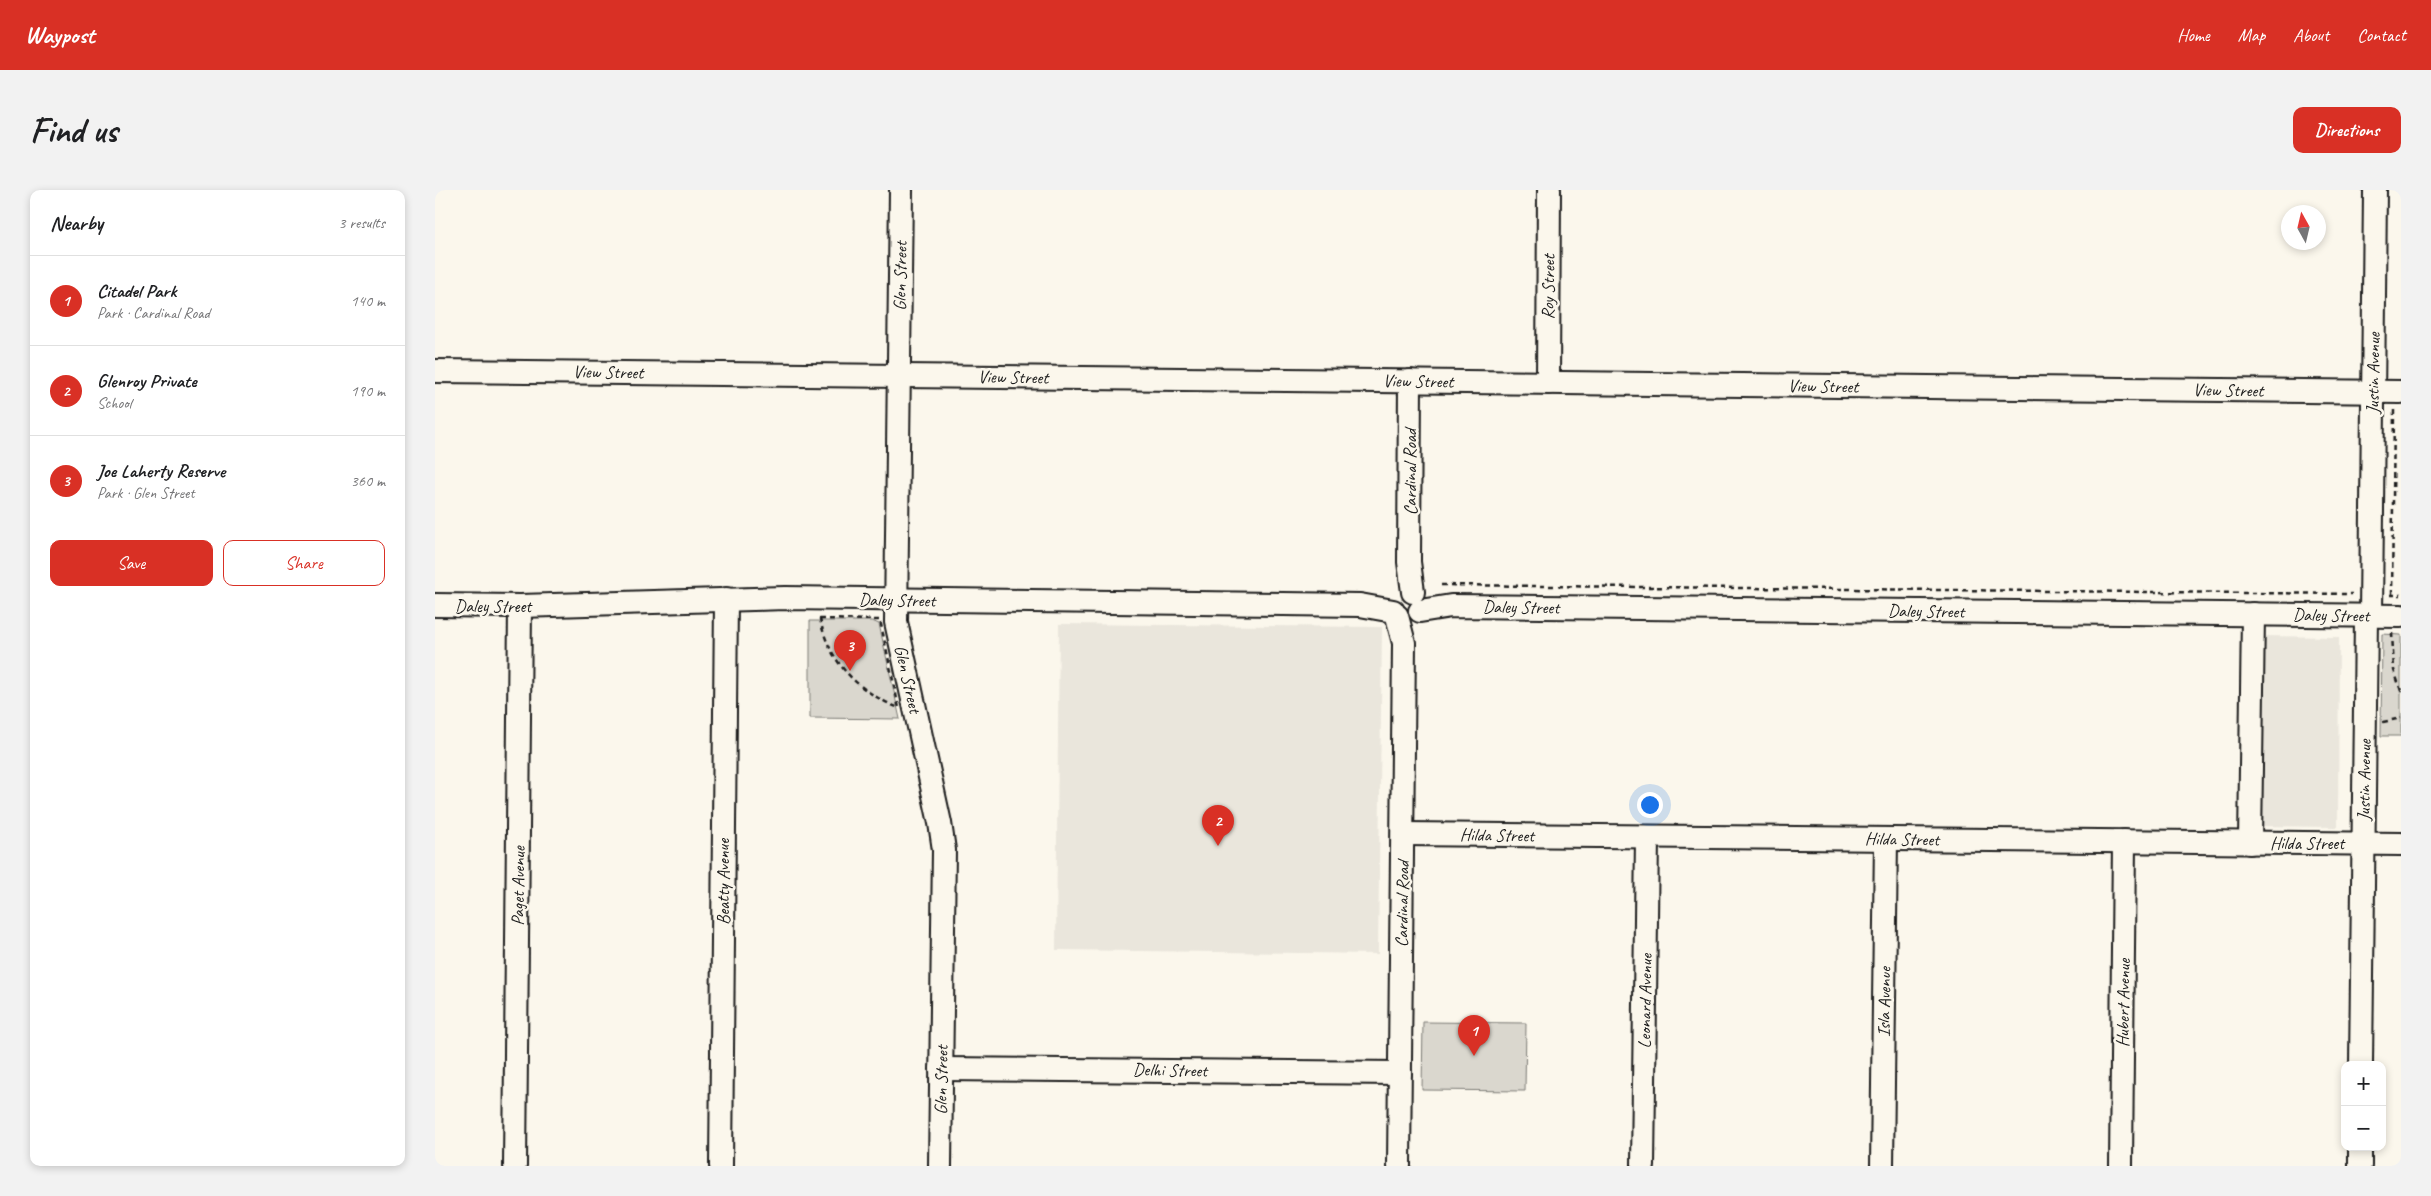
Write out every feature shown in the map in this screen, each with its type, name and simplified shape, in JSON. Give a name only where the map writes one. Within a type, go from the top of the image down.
[{"type":"street","name":"Glen Street","points":[[901,190],[896,600],[898,633],[942,835],[940,1166]]},
{"type":"street","name":"Roy Street","points":[[1548,383],[1549,190]]},
{"type":"street","name":"Justin Avenue","points":[[2361,1061],[2363,844],[2382,609],[2373,392],[2375,190]]},
{"type":"street","name":"View Street","points":[[435,371],[2373,392],[2397,399]]},
{"type":"street","name":"Cardinal Road","points":[[1399,1166],[1404,643],[1409,562],[1410,381]]},
{"type":"street","name":"Daley Street","points":[[435,606],[520,606],[726,599],[2253,614],[2382,609]]},
{"type":"street","name":"Beatty Avenue","points":[[721,1166],[726,599]]},
{"type":"street","name":"Paget Avenue","points":[[515,1166],[520,606]]},
{"type":"street","points":[[2250,843],[2253,614]]},
{"type":"street","name":"Hilda Street","points":[[1403,834],[2401,844]]},
{"type":"street","name":"Leonard Avenue","points":[[1643,1166],[1647,837]]},
{"type":"street","name":"Isla Avenue","points":[[1882,1166],[1886,839]]},
{"type":"street","name":"Hubert Avenue","points":[[2121,1166],[2124,841]]},
{"type":"street","name":"Delhi Street","points":[[941,1068],[1400,1072]]},
{"type":"street","points":[[2360,1151],[2360,1166]]},
{"type":"path","points":[[2397,399],[2382,609],[2394,670],[2401,691]]},
{"type":"path","points":[[1441,585],[2382,609],[2401,595]]},
{"type":"path","points":[[820,619],[880,620],[899,708],[867,692],[850,678],[831,651],[820,619]]},
{"type":"shaded area","points":[[810,621],[872,621],[879,624],[900,719],[810,718]]},
{"type":"shaded area","points":[[1059,624],[1382,627],[1378,954],[1056,950]]},
{"type":"shaded area","points":[[2382,634],[2401,635],[2401,736],[2381,736]]},
{"type":"shaded area","points":[[2260,636],[2339,637],[2338,827],[2258,826]]},
{"type":"shaded area","points":[[1423,1022],[1526,1023],[1525,1091],[1422,1090]]},
{"type":"place","name":"Joe Laherty Reserve","points":[[850,671]]},
{"type":"place","name":"Glenroy Private","points":[[1218,846]]},
{"type":"place","name":"Citadel Park","points":[[1474,1056]]}]
